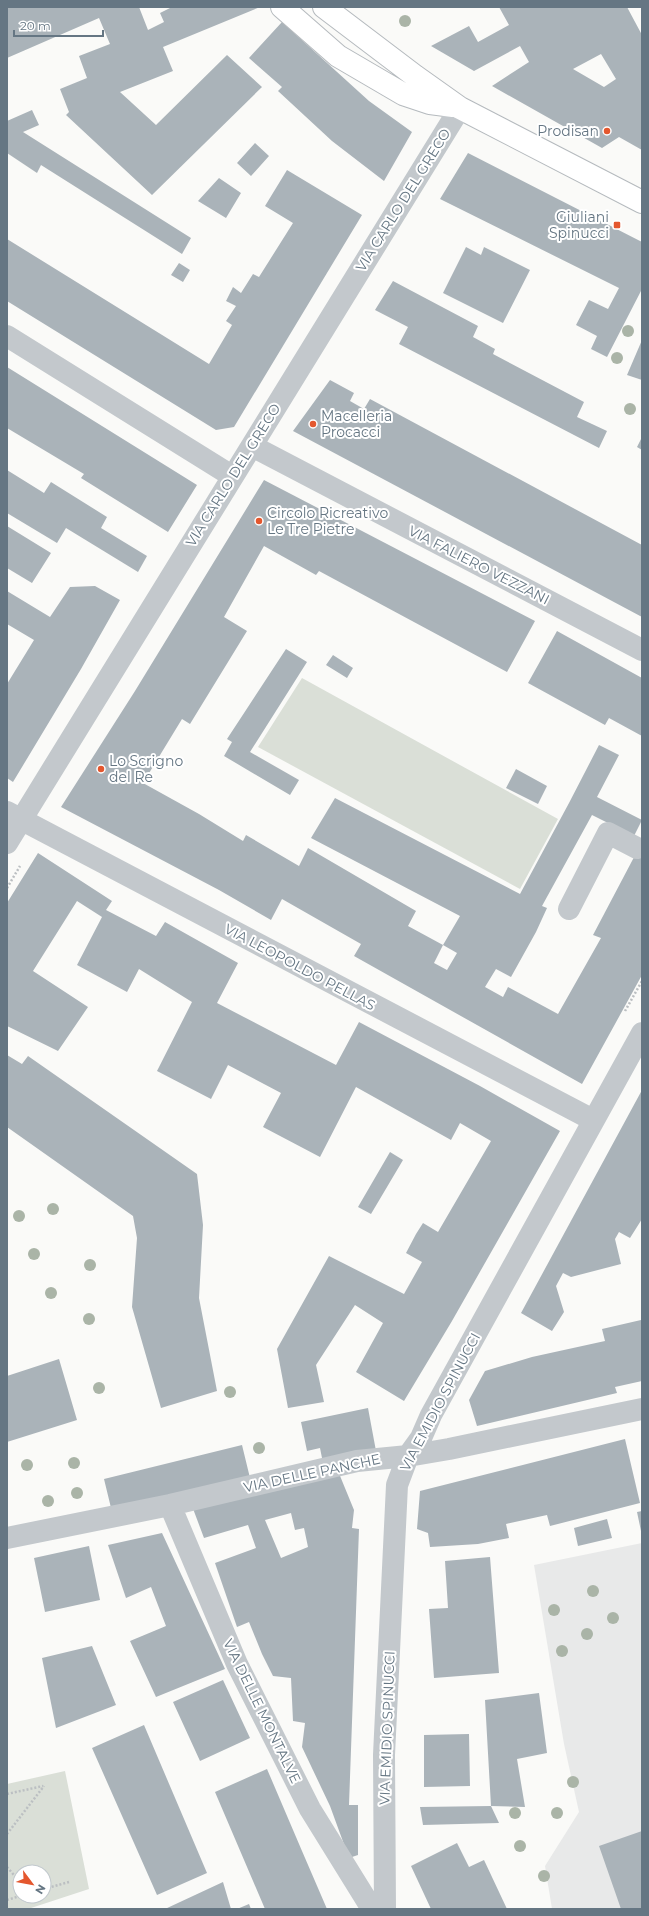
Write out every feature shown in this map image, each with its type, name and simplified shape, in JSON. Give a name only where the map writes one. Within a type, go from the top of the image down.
[{"type":"main road","points":[[282,7],[338,56],[403,94],[430,103],[460,108]]},
{"type":"main road","points":[[324,7],[414,76],[460,108],[642,202]]},
{"type":"street","name":"VIA CARLO DEL GRECO","points":[[7,844],[14,816],[252,446],[460,108]]},
{"type":"street","points":[[7,336],[232,476]]},
{"type":"street","name":"VIA FALIERO VEZZANI","points":[[252,446],[642,650]]},
{"type":"street","name":"VIA LEOPOLDO PELLAS","points":[[14,816],[593,1120]]},
{"type":"street","points":[[569,909],[608,833],[637,848]]},
{"type":"street","name":"VIA EMIDIO SPINUCCI","points":[[385,1909],[384,1755],[397,1485],[408,1456],[421,1438],[431,1415],[642,1033]]},
{"type":"street","name":"VIA DELLE PANCHE","points":[[7,1538],[170,1505],[357,1461],[408,1456],[642,1409]]},
{"type":"street","name":"VIA DELLE MONTALVE","points":[[170,1505],[237,1664],[310,1809],[372,1909]]},
{"type":"path","points":[[7,1794],[44,1786],[7,1834]]},
{"type":"path","points":[[52,1887],[69,1882]]},
{"type":"shaded area","points":[[302,678],[558,819],[520,889],[258,747]]},
{"type":"shaded area","points":[[642,1543],[642,1909],[552,1909],[545,1866],[579,1812],[564,1744],[534,1565]]},
{"type":"shaded area","points":[[65,1771],[89,1889],[52,1901],[52,1864],[12,1864],[12,1904],[43,1904],[28,1909],[7,1909],[7,1784]]},
{"type":"building","points":[[7,7],[139,7],[148,30],[164,22],[160,13],[172,7],[260,7],[163,47],[173,71],[120,92],[156,125],[227,55],[262,87],[152,195],[66,115],[69,112],[60,89],[87,78],[79,56],[110,44],[99,18],[7,58]]},
{"type":"building","points":[[499,7],[627,7],[642,35],[642,150],[619,137],[602,148],[492,86],[529,62],[520,46],[474,71],[431,46],[469,26],[478,42],[509,25]],"holes":[[[601,54],[616,79],[604,87],[573,69]]]},
{"type":"building","points":[[282,22],[369,101],[412,132],[384,181],[332,141],[278,91],[282,87],[249,58]]},
{"type":"building","points":[[32,110],[39,125],[23,132],[191,238],[182,254],[41,165],[37,173],[7,153],[7,121]]},
{"type":"building","points":[[255,143],[269,156],[251,176],[237,163]]},
{"type":"building","points":[[468,153],[642,242],[642,289],[607,357],[591,349],[597,336],[576,325],[589,300],[608,309],[619,288],[440,199]]},
{"type":"building","points":[[287,170],[362,215],[234,427],[216,430],[7,301],[7,239],[209,364],[232,325],[226,321],[236,306],[226,301],[233,287],[241,293],[253,274],[259,277],[293,223],[265,206]]},
{"type":"building","points":[[219,178],[241,193],[226,218],[198,201]]},
{"type":"building","points":[[466,247],[481,255],[484,247],[530,270],[503,323],[443,293]]},
{"type":"building","points":[[179,263],[190,270],[183,282],[171,275]]},
{"type":"building","points":[[393,281],[478,326],[473,337],[495,349],[493,354],[584,402],[577,417],[607,431],[599,448],[399,344],[408,327],[375,310]]},
{"type":"building","points":[[642,340],[642,380],[627,375]]},
{"type":"building","points":[[7,367],[197,485],[168,532],[81,478],[84,474],[7,428]]},
{"type":"building","points":[[330,380],[354,393],[350,401],[364,409],[370,399],[642,545],[642,617],[293,431]]},
{"type":"building","points":[[642,437],[642,450],[637,447]]},
{"type":"building","points":[[7,470],[44,493],[51,482],[107,517],[101,528],[147,556],[138,572],[66,528],[57,543],[7,513]]},
{"type":"building","points":[[264,480],[535,621],[507,672],[319,571],[316,575],[264,546],[224,617],[247,631],[190,724],[182,719],[143,783],[199,814],[243,841],[246,835],[299,866],[308,848],[416,911],[408,926],[443,945],[460,916],[311,838],[335,798],[520,894],[599,745],[619,755],[597,797],[642,820],[634,836],[592,815],[542,906],[547,908],[536,932],[511,977],[496,969],[485,987],[503,997],[508,987],[558,1014],[601,938],[593,935],[642,842],[642,975],[582,1084],[354,956],[361,944],[282,899],[271,920],[219,890],[61,807],[135,691]],"holes":[[[443,945],[457,953],[447,970],[434,963]]]},
{"type":"building","points":[[7,526],[51,553],[32,583],[7,568]]},
{"type":"building","points":[[95,586],[120,600],[81,669],[13,782],[7,778],[7,684],[34,640],[7,624],[7,591],[50,617],[70,587]]},
{"type":"building","points":[[557,631],[642,678],[642,736],[609,718],[605,725],[528,683]]},
{"type":"building","points":[[286,649],[307,662],[250,752],[299,780],[290,795],[224,756],[232,742],[227,739]]},
{"type":"building","points":[[333,655],[353,668],[347,678],[326,665]]},
{"type":"building","points":[[516,769],[547,786],[538,804],[506,788]]},
{"type":"building","points":[[38,853],[112,901],[106,910],[156,936],[165,922],[238,963],[217,1003],[336,1065],[359,1022],[480,1086],[560,1131],[452,1321],[404,1401],[356,1372],[383,1323],[355,1305],[316,1365],[324,1402],[288,1408],[277,1349],[329,1256],[404,1294],[422,1262],[406,1253],[416,1234],[423,1223],[438,1232],[491,1141],[460,1123],[451,1140],[356,1087],[320,1157],[263,1127],[281,1093],[228,1065],[211,1099],[157,1071],[192,1002],[139,969],[127,992],[77,965],[102,917],[77,901],[33,971],[88,1007],[58,1051],[7,1026],[7,903]]},
{"type":"building","points":[[7,1055],[22,1064],[28,1056],[197,1174],[203,1225],[199,1298],[217,1391],[161,1408],[132,1307],[137,1238],[133,1216],[7,1127]]},
{"type":"building","points":[[642,1090],[642,1219],[630,1238],[619,1232],[615,1239],[621,1264],[571,1277],[563,1273],[556,1286],[564,1312],[552,1331],[521,1313]]},
{"type":"building","points":[[390,1152],[403,1160],[371,1214],[358,1207]]},
{"type":"building","points":[[641,1320],[642,1381],[615,1387],[617,1393],[477,1426],[469,1400],[485,1371],[532,1357],[605,1341],[602,1329]]},
{"type":"building","points":[[59,1359],[77,1420],[7,1442],[7,1376]]},
{"type":"building","points":[[368,1408],[376,1451],[323,1463],[320,1448],[307,1451],[301,1422]]},
{"type":"building","points":[[625,1439],[640,1503],[550,1526],[547,1515],[506,1524],[509,1538],[478,1544],[430,1547],[428,1533],[417,1529],[420,1491]]},
{"type":"building","points":[[242,1445],[250,1478],[112,1512],[104,1479]]},
{"type":"building","points":[[338,1471],[354,1510],[352,1528],[359,1529],[349,1805],[358,1805],[358,1855],[349,1858],[330,1806],[302,1747],[305,1723],[293,1721],[291,1678],[273,1676],[249,1622],[237,1627],[215,1563],[256,1548],[248,1525],[204,1538],[192,1506]],"holes":[[[291,1513],[295,1530],[304,1528],[308,1547],[281,1558],[265,1520]]]},
{"type":"building","points":[[642,1511],[642,1531],[641,1531],[637,1512]]},
{"type":"building","points":[[607,1519],[612,1538],[578,1546],[574,1528]]},
{"type":"building","points":[[162,1533],[225,1669],[156,1697],[130,1641],[166,1626],[151,1587],[126,1598],[108,1545]]},
{"type":"building","points":[[89,1546],[100,1600],[45,1612],[34,1558]]},
{"type":"building","points":[[490,1557],[499,1673],[434,1678],[429,1609],[448,1608],[445,1561]]},
{"type":"building","points":[[92,1646],[116,1705],[56,1728],[42,1658]]},
{"type":"building","points":[[223,1680],[250,1738],[200,1761],[173,1702]]},
{"type":"building","points":[[539,1693],[547,1753],[517,1759],[525,1807],[491,1806],[485,1700]]},
{"type":"building","points":[[144,1725],[207,1873],[157,1895],[92,1748]]},
{"type":"building","points":[[469,1734],[470,1786],[424,1787],[424,1735]]},
{"type":"building","points":[[267,1769],[327,1909],[265,1909],[215,1792]]},
{"type":"building","points":[[491,1806],[499,1823],[423,1825],[420,1807]]},
{"type":"building","points":[[642,1831],[642,1909],[621,1909],[599,1846]]},
{"type":"building","points":[[457,1843],[469,1867],[484,1860],[507,1909],[431,1909],[411,1866]]},
{"type":"building","points":[[223,1882],[231,1909],[165,1909]]},
{"type":"building","points":[[249,1904],[251,1909],[237,1909]]},
{"type":"place","name":"Prodisan","points":[[607,131]]},
{"type":"place","name":"Giuliani Spinucci","points":[[617,225]]},
{"type":"place","name":"Macelleria Procacci","points":[[313,424]]},
{"type":"place","name":"Circolo Ricreativo Le Tre Pietre","points":[[259,521]]},
{"type":"place","name":"Lo Scrigno del Re","points":[[101,769]]}]
